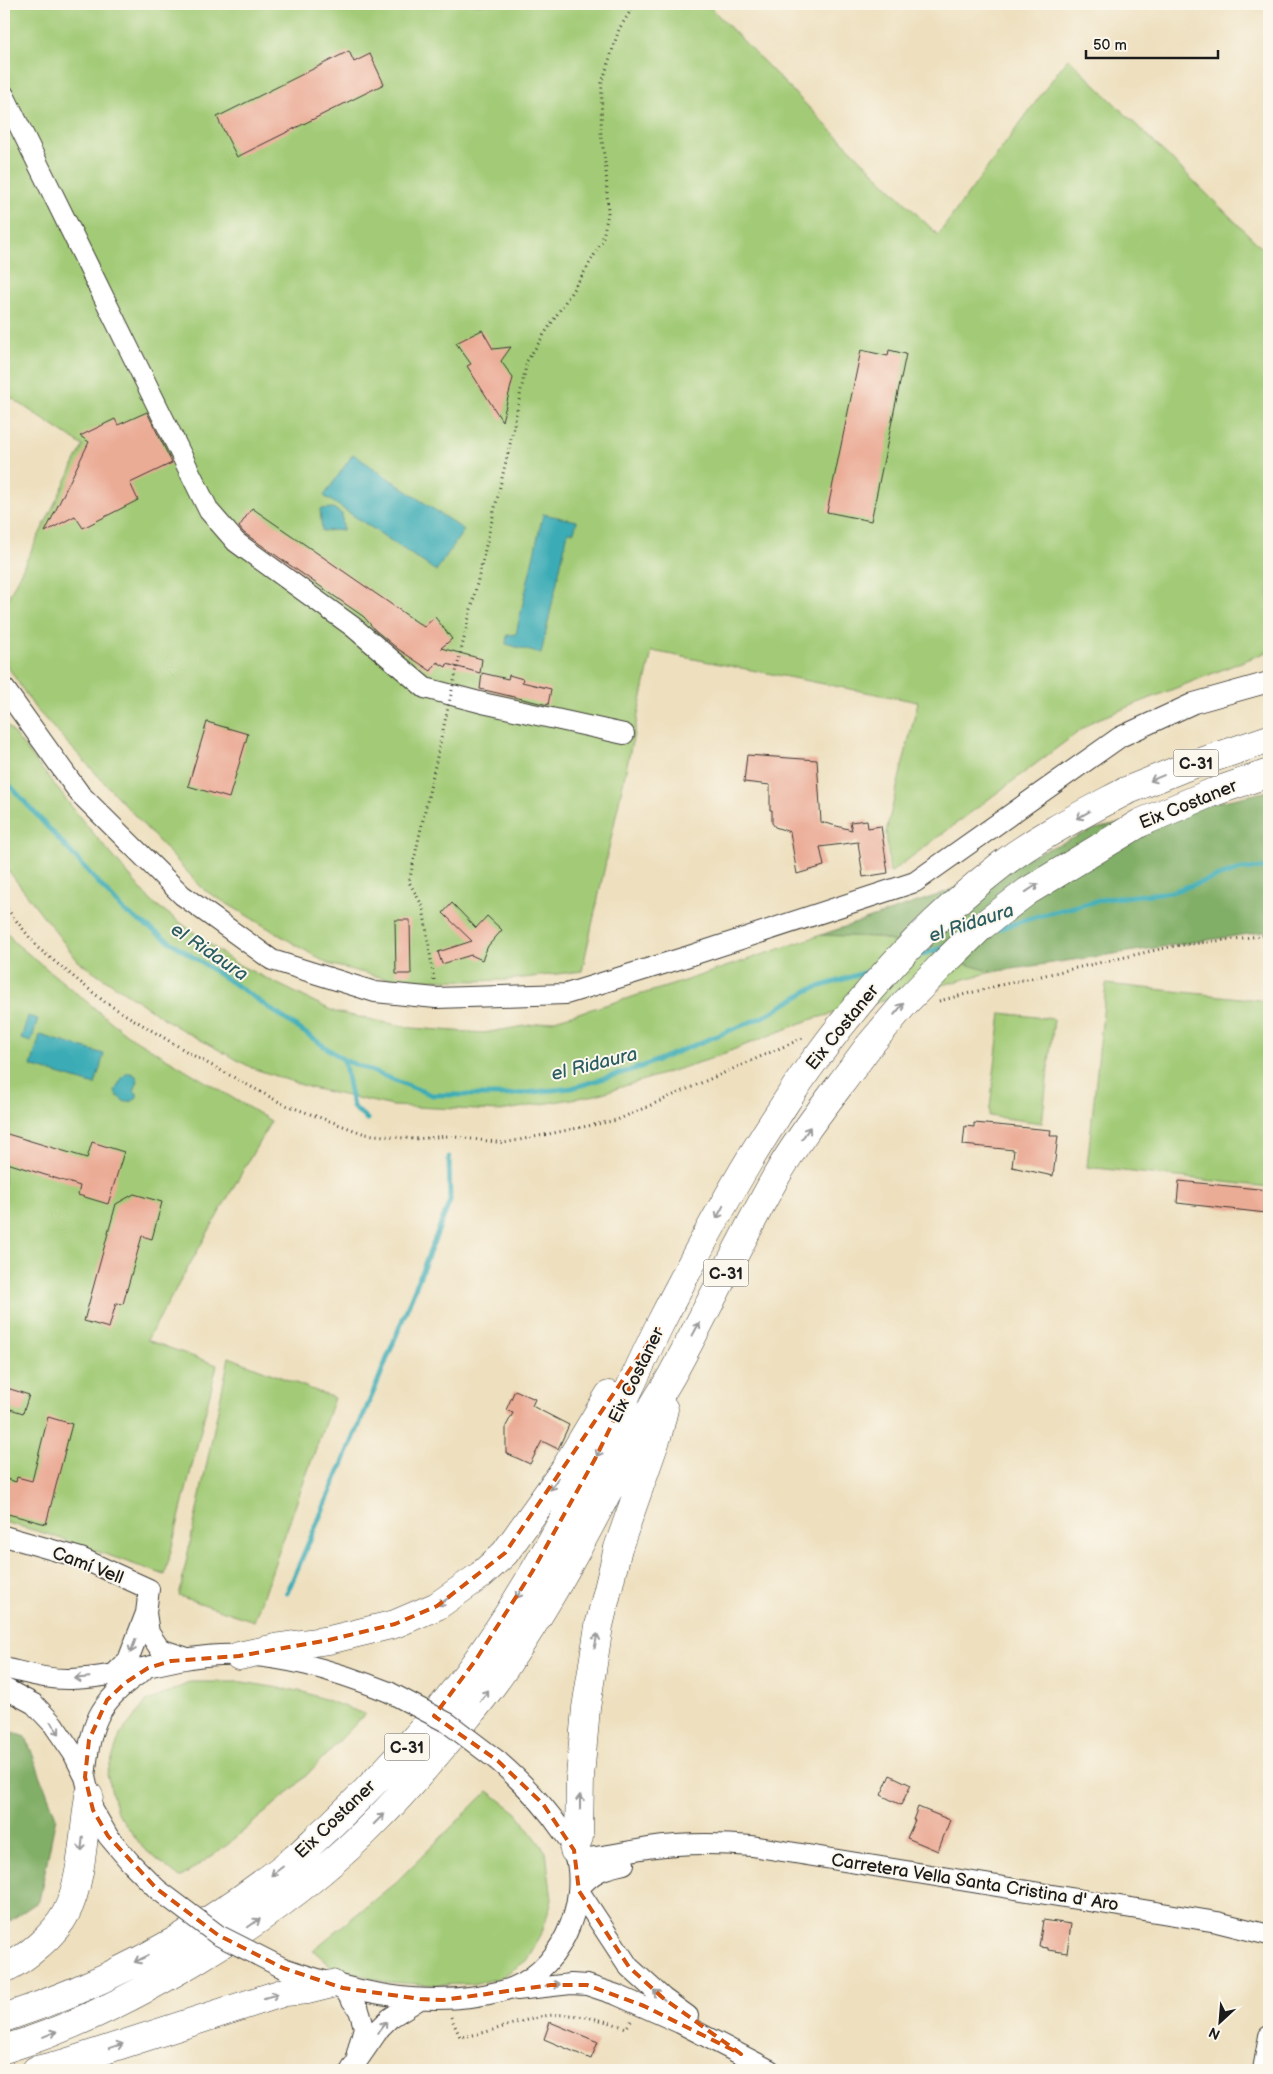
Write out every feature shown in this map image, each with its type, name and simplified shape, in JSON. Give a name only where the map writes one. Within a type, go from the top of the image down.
[{"type":"highway","name":"Eix Costaner","points":[[4,2018],[81,1988],[157,1951],[225,1910],[296,1857],[402,1753],[448,1698],[505,1617],[523,1587],[595,1459],[659,1327],[743,1168],[812,1047],[842,1023],[916,941],[1002,865],[1051,832],[1126,792],[1183,768],[1256,742],[1269,740]]},
{"type":"highway","name":"Eix Costaner","points":[[4,2049],[41,2037],[99,2012],[165,1978],[241,1932],[276,1908],[377,1821],[424,1771],[506,1668],[559,1583],[646,1417],[674,1372],[778,1173],[868,1047],[904,1003],[982,926],[1028,891],[1075,860],[1140,823],[1211,792],[1269,773]]},
{"type":"highway","points":[[239,1656],[280,1647],[329,1640],[394,1624],[438,1606],[480,1575],[506,1553],[564,1470],[608,1397],[659,1327]]},
{"type":"highway","points":[[574,1854],[579,1837],[580,1777],[586,1708],[599,1626],[618,1548],[658,1434],[674,1372]]},
{"type":"highway","points":[[4,1969],[20,1961],[46,1937],[66,1914],[81,1857],[87,1786]]},
{"type":"highway","points":[[36,2070],[66,2063],[285,1992],[338,1986]]},
{"type":"street","points":[[4,95],[209,511],[236,542],[352,626],[425,688],[487,704],[624,734]]},
{"type":"street","points":[[4,688],[80,794],[182,895],[272,960],[376,992],[436,998],[566,994],[915,882],[1120,737],[1194,703],[1269,682]]},
{"type":"street","name":"Camí Vell","points":[[4,1536],[81,1558],[149,1589],[146,1613],[128,1660],[112,1675]]},
{"type":"street","name":"Camí Vell","points":[[146,1613],[149,1633],[160,1649],[187,1658]]},
{"type":"street","points":[[4,1668],[40,1677],[70,1679],[112,1675],[187,1658],[221,1655],[239,1656],[312,1666],[349,1676],[389,1692],[448,1723],[526,1785],[543,1804],[574,1854],[579,1890],[577,1904],[568,1929],[557,1950],[543,1968],[530,1978],[505,1991]]},
{"type":"street","points":[[87,1786],[89,1740],[97,1717],[107,1700],[125,1683],[148,1668]]},
{"type":"street","points":[[4,1688],[34,1704],[53,1724],[73,1753],[87,1786],[93,1810],[108,1836],[157,1889],[218,1935],[283,1968],[338,1986],[420,1999],[443,2000],[551,1985],[587,1985],[644,2006],[770,2070]]},
{"type":"street","name":"Carretera Vella Santa Cristina d' Aro","points":[[574,1854],[607,1857],[648,1848],[716,1843],[752,1846],[1217,1922],[1269,1935]]},
{"type":"street","points":[[579,1890],[590,1876],[607,1868],[650,1857],[678,1846]]},
{"type":"street","points":[[579,1890],[629,1967],[663,1998],[741,2054]]},
{"type":"street","points":[[338,1986],[359,2010],[364,2027],[353,2067]]},
{"type":"street","points":[[353,2067],[371,2044],[380,2028],[390,2018],[420,1999]]},
{"type":"street","points":[[1263,2070],[1269,2036]]},
{"type":"path","points":[[436,998],[434,972],[423,907],[410,882],[457,668],[511,440],[527,361],[588,268],[602,241],[608,214],[606,170],[601,133],[602,83],[619,29],[635,4]]},
{"type":"path","points":[[4,905],[38,948],[106,1003],[196,1057],[284,1104],[365,1134],[415,1139],[448,1136],[504,1143],[617,1120],[812,1047]]},
{"type":"path","points":[[929,1004],[1005,984],[1174,946],[1269,935]]},
{"type":"path","points":[[443,2000],[460,2037],[477,2035],[536,2017],[567,2015],[605,2020],[626,2028],[644,2006]]},
{"type":"highlighted area","points":[[659,1327],[595,1459],[532,1572],[475,1661],[434,1716],[498,1761],[543,1804],[574,1850],[579,1891],[629,1967],[663,1998],[741,2054],[644,2006],[587,1985],[551,1985],[443,2000],[420,1999],[343,1988],[283,1968],[218,1935],[157,1889],[108,1836],[93,1810],[85,1777],[89,1740],[107,1700],[125,1683],[148,1668],[171,1661],[239,1656],[329,1640],[395,1624],[437,1606],[505,1553]]},
{"type":"green space","points":[[4,4],[707,4],[938,235],[1068,58],[1261,247],[1269,252],[1269,651],[1093,721],[890,873],[886,832],[918,702],[652,651],[582,971],[507,980],[476,981],[384,978],[328,964],[204,890],[35,708],[4,661],[4,606],[83,446],[4,393]]},
{"type":"green space","points":[[4,721],[83,821],[151,901],[235,963],[335,1012],[412,1028],[484,1033],[548,1022],[669,986],[821,935],[878,937],[992,972],[809,1020],[707,1060],[596,1095],[500,1111],[393,1106],[311,1088],[252,1068],[177,1027],[78,961],[4,865]]},
{"type":"green space","points":[[1269,791],[1269,931],[992,972],[878,937],[821,935],[938,895],[1095,829]]},
{"type":"green space","points":[[4,928],[14,942],[126,1034],[271,1121],[147,1340],[217,1365],[165,1575],[47,1534],[4,1522]]},
{"type":"green space","points":[[1106,984],[1269,1001],[1269,1187],[1087,1167]]},
{"type":"green space","points":[[1001,1013],[1054,1019],[1042,1123],[989,1116]]},
{"type":"green space","points":[[229,1357],[334,1398],[254,1621],[179,1596]]},
{"type":"green space","points":[[191,1682],[242,1682],[304,1692],[365,1714],[297,1785],[226,1846],[180,1878],[143,1848],[117,1812],[107,1774],[120,1735],[146,1702]]},
{"type":"green space","points":[[4,1729],[26,1737],[56,1817],[39,1901],[4,1925]]},
{"type":"green space","points":[[488,1791],[517,1813],[546,1852],[552,1900],[541,1935],[526,1961],[500,1978],[473,1984],[432,1985],[386,1982],[332,1967],[313,1950],[395,1883]]},
{"type":"water","points":[[353,454],[464,530],[436,571],[324,496]]},
{"type":"water","points":[[333,508],[342,514],[343,530],[322,531],[320,509]]},
{"type":"water","points":[[543,514],[577,521],[574,532],[568,532],[541,654],[506,644],[507,635],[516,634]]},
{"type":"water","points":[[28,1016],[38,1019],[31,1042],[21,1039]]},
{"type":"water","points":[[40,1035],[104,1054],[95,1085],[31,1066]]},
{"type":"water","points":[[127,1073],[136,1076],[138,1081],[134,1091],[137,1093],[137,1097],[133,1101],[125,1102],[116,1095],[115,1091]]},
{"type":"building","points":[[349,51],[354,62],[370,54],[384,84],[237,157],[217,117]]},
{"type":"building","points":[[482,330],[493,349],[511,347],[501,361],[513,378],[502,421],[467,366],[471,364],[456,343]]},
{"type":"building","points":[[861,350],[888,356],[889,350],[906,354],[871,521],[827,512]]},
{"type":"building","points":[[147,412],[172,463],[130,483],[138,500],[83,528],[75,516],[45,532],[89,442],[80,436],[115,419],[118,425]]},
{"type":"building","points":[[252,508],[424,627],[435,617],[452,639],[441,648],[482,659],[480,673],[447,664],[446,667],[437,662],[431,671],[398,649],[375,630],[364,617],[244,533],[239,527]]},
{"type":"building","points":[[482,673],[508,679],[509,675],[523,679],[522,682],[551,689],[548,705],[480,689]]},
{"type":"building","points":[[207,722],[248,734],[229,798],[188,786]]},
{"type":"building","points":[[747,755],[817,760],[821,822],[852,830],[850,822],[867,820],[868,828],[881,826],[888,873],[863,877],[858,842],[820,847],[824,866],[797,874],[790,832],[775,827],[772,823],[770,785],[744,782]]},
{"type":"building","points":[[452,903],[476,928],[487,916],[502,930],[488,946],[482,960],[471,955],[442,964],[438,952],[472,941],[443,913]]},
{"type":"building","points":[[395,920],[410,920],[411,974],[396,974]]},
{"type":"building","points":[[974,1123],[1051,1130],[1050,1136],[1058,1136],[1053,1176],[1012,1167],[1014,1150],[963,1145],[965,1126],[974,1127]]},
{"type":"building","points":[[4,1133],[87,1158],[92,1142],[124,1152],[108,1204],[78,1195],[80,1186],[4,1162]]},
{"type":"building","points":[[1179,1181],[1268,1190],[1266,1213],[1177,1203]]},
{"type":"building","points":[[134,1194],[162,1202],[152,1239],[142,1236],[123,1304],[116,1303],[109,1328],[84,1321],[116,1204]]},
{"type":"building","points":[[4,1387],[29,1395],[23,1413],[4,1407]]},
{"type":"building","points":[[515,1390],[535,1399],[532,1406],[569,1425],[558,1449],[542,1441],[530,1464],[506,1453],[506,1426],[513,1413],[506,1410]]},
{"type":"building","points":[[48,1417],[72,1424],[46,1524],[4,1513],[4,1478],[16,1482],[17,1477],[32,1481]]},
{"type":"building","points":[[890,1775],[911,1785],[901,1805],[881,1795]]},
{"type":"building","points":[[918,1807],[950,1820],[938,1851],[907,1838],[915,1820],[913,1820]]},
{"type":"building","points":[[1043,1920],[1071,1924],[1067,1953],[1039,1947]]},
{"type":"building","points":[[550,2022],[598,2042],[591,2059],[544,2039]]},
{"type":"waterway","name":"el Ridaura","points":[[4,779],[124,911],[344,1060],[432,1095],[506,1095],[572,1088],[641,1067],[765,1016],[809,990],[873,970]]},
{"type":"waterway","name":"el Ridaura","points":[[998,929],[1038,916],[1105,899],[1171,892],[1241,869],[1269,868]]},
{"type":"waterway","name":"el Ridaura","points":[[917,956],[945,947]]},
{"type":"waterway","points":[[344,1060],[353,1107],[367,1119]]},
{"type":"waterway","points":[[287,1593],[376,1386],[450,1201],[449,1157]]}]
